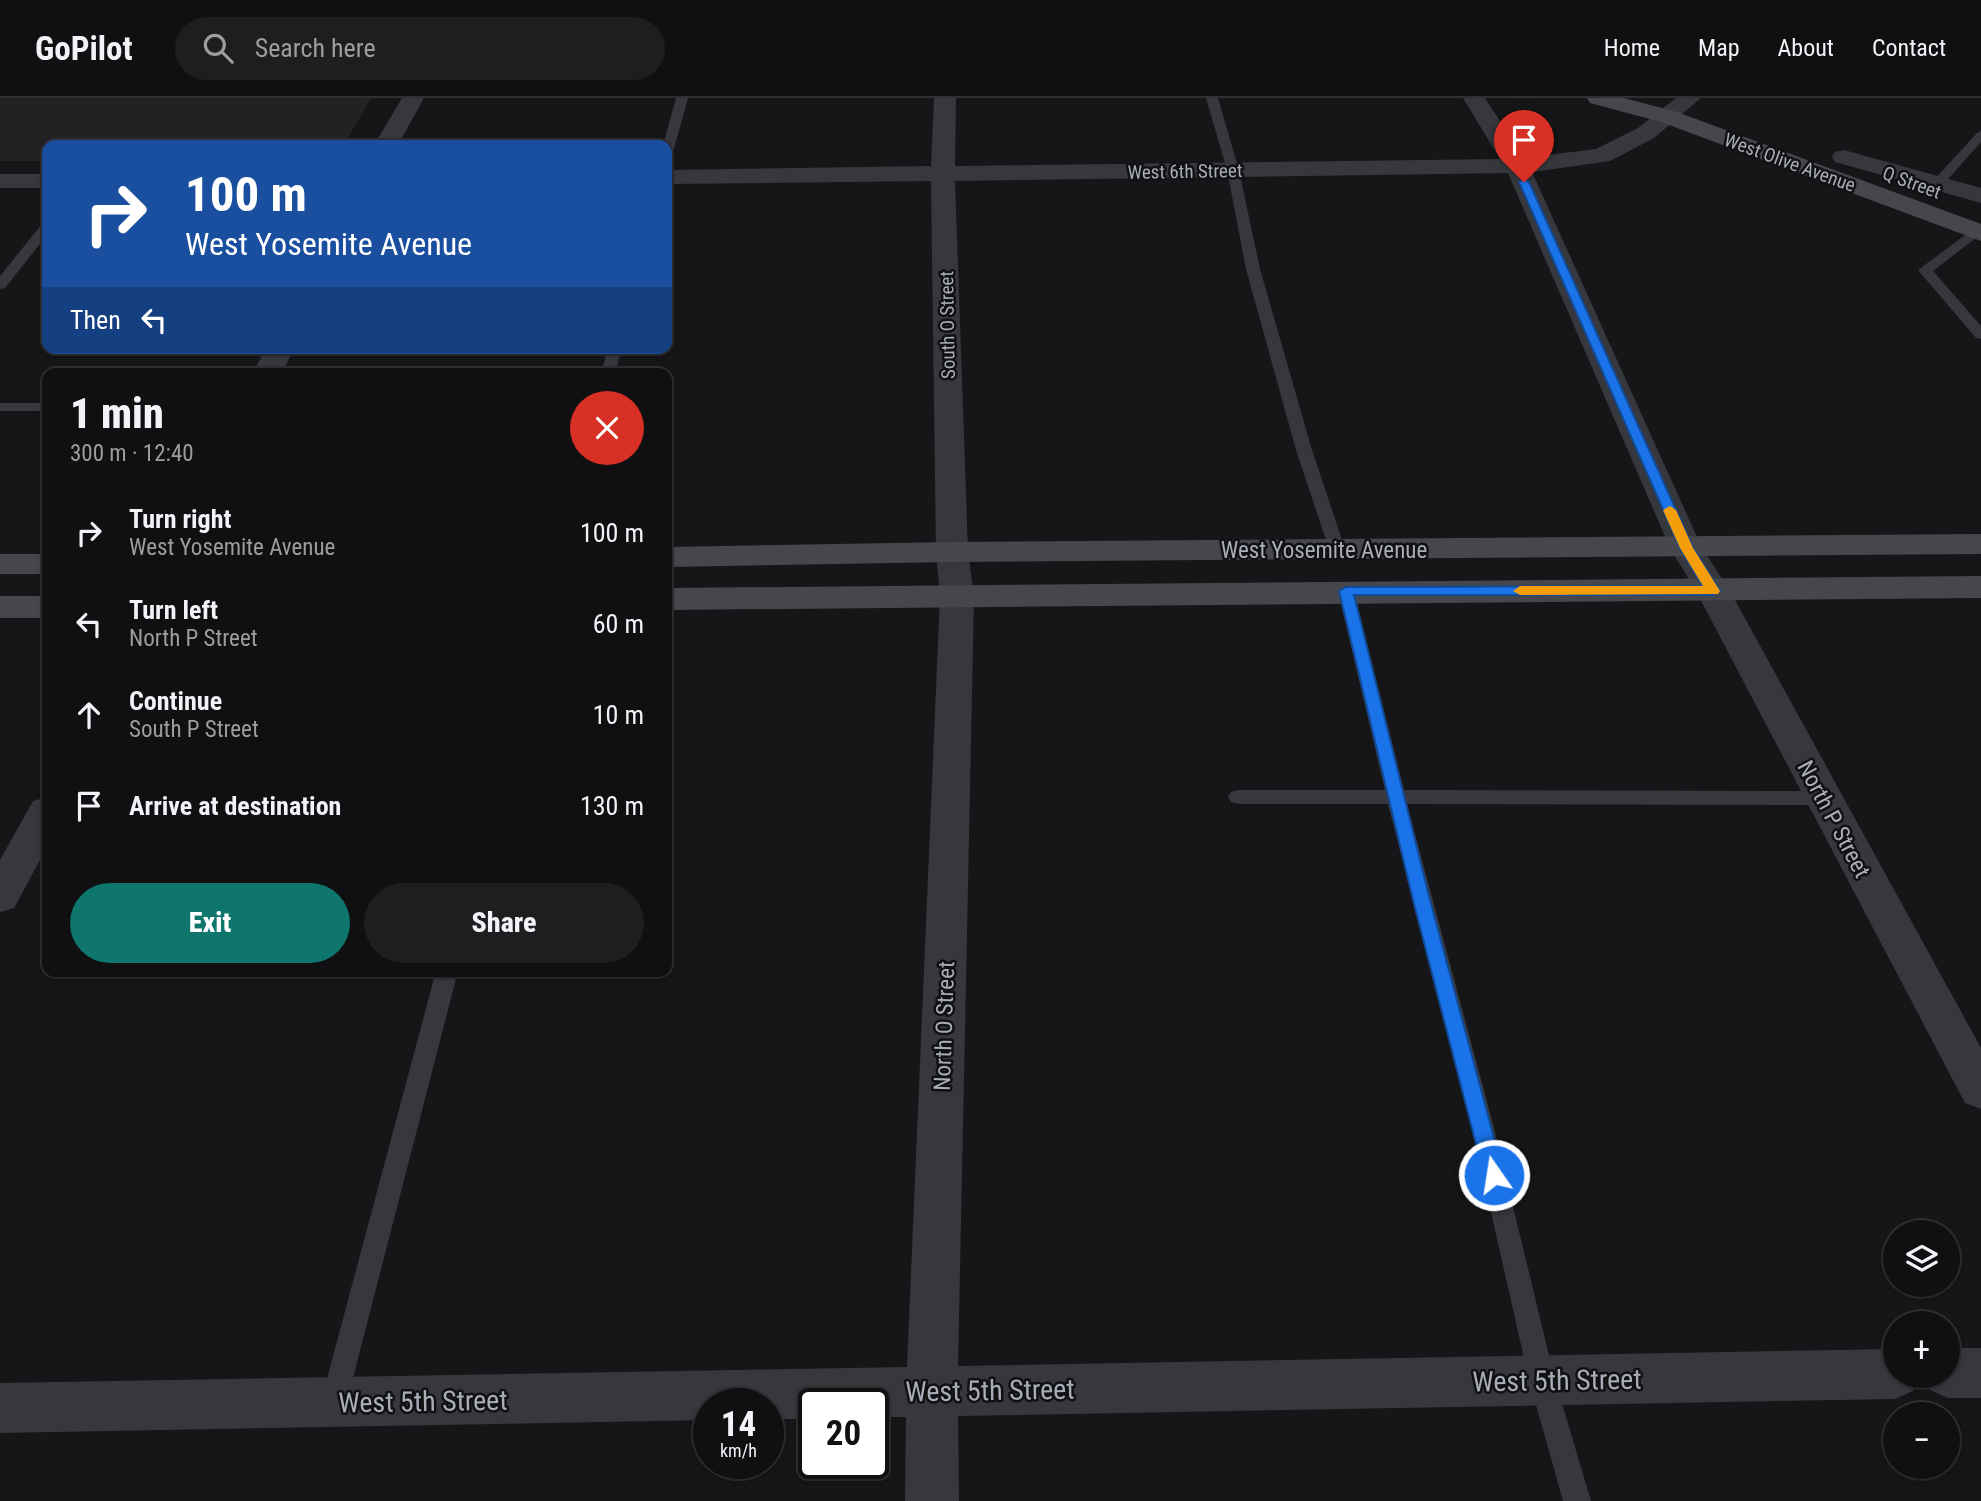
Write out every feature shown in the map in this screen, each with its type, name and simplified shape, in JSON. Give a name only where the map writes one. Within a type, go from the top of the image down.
[{"type":"main road","name":"West Olive Avenue","points":[[1598,98],[1679,104],[1844,157]]},
{"type":"main road","name":"West Olive Avenue","points":[[1679,104],[1980,226]]},
{"type":"main road","name":"Q Street","points":[[1844,157],[1980,226]]},
{"type":"main road","name":"West Yosemite Avenue","points":[[672,557],[952,552],[1981,544]]},
{"type":"main road","points":[[0,564],[42,564]]},
{"type":"main road","name":"West Yosemite Avenue","points":[[672,599],[1981,587]]},
{"type":"main road","points":[[0,607],[42,607]]},
{"type":"street","points":[[389,140],[414,98]]},
{"type":"street","name":"South O Street","points":[[945,98],[943,174],[952,552]]},
{"type":"street","name":"North P Street","points":[[1474,98],[1517,166],[1686,548],[1713,591],[1981,1090]]},
{"type":"street","name":"West 6th Street","points":[[672,177],[1517,166],[1602,156],[1679,104]]},
{"type":"street","name":"West Olive Avenue","points":[[1844,157],[1981,196]]},
{"type":"street","points":[[0,181],[42,181]]},
{"type":"street","name":"North O Street","points":[[932,1501],[932,1391],[957,596],[952,552]]},
{"type":"street","points":[[0,897],[42,820]]},
{"type":"street","points":[[1960,1373],[1981,1373]]},
{"type":"street","name":"West 5th Street","points":[[0,1408],[1883,1374]]},
{"type":"lane","points":[[670,140],[682,98]]},
{"type":"lane","points":[[1212,98],[1233,170],[1253,269],[1304,450],[1337,549]]},
{"type":"lane","points":[[1937,184],[1981,135]]},
{"type":"lane","points":[[1980,226],[1925,271],[1981,335]]},
{"type":"lane","points":[[0,285],[42,233]]},
{"type":"lane","points":[[0,407],[42,407]]},
{"type":"lane","points":[[1346,591],[1396,797],[1482,1124],[1542,1380],[1577,1501]]},
{"type":"lane","points":[[1238,797],[1822,798]]},
{"type":"lane","points":[[333,1402],[445,977]]},
{"type":"shaded area","points":[[0,98],[371,98],[347,140],[42,140],[42,161],[0,161]]},
{"type":"slow traffic","points":[[1520,591],[1713,591],[1686,548],[1670,510]]},
{"type":"route","points":[[1494,1175],[1421,900],[1346,591],[1713,591],[1686,548],[1524,182]]}]
